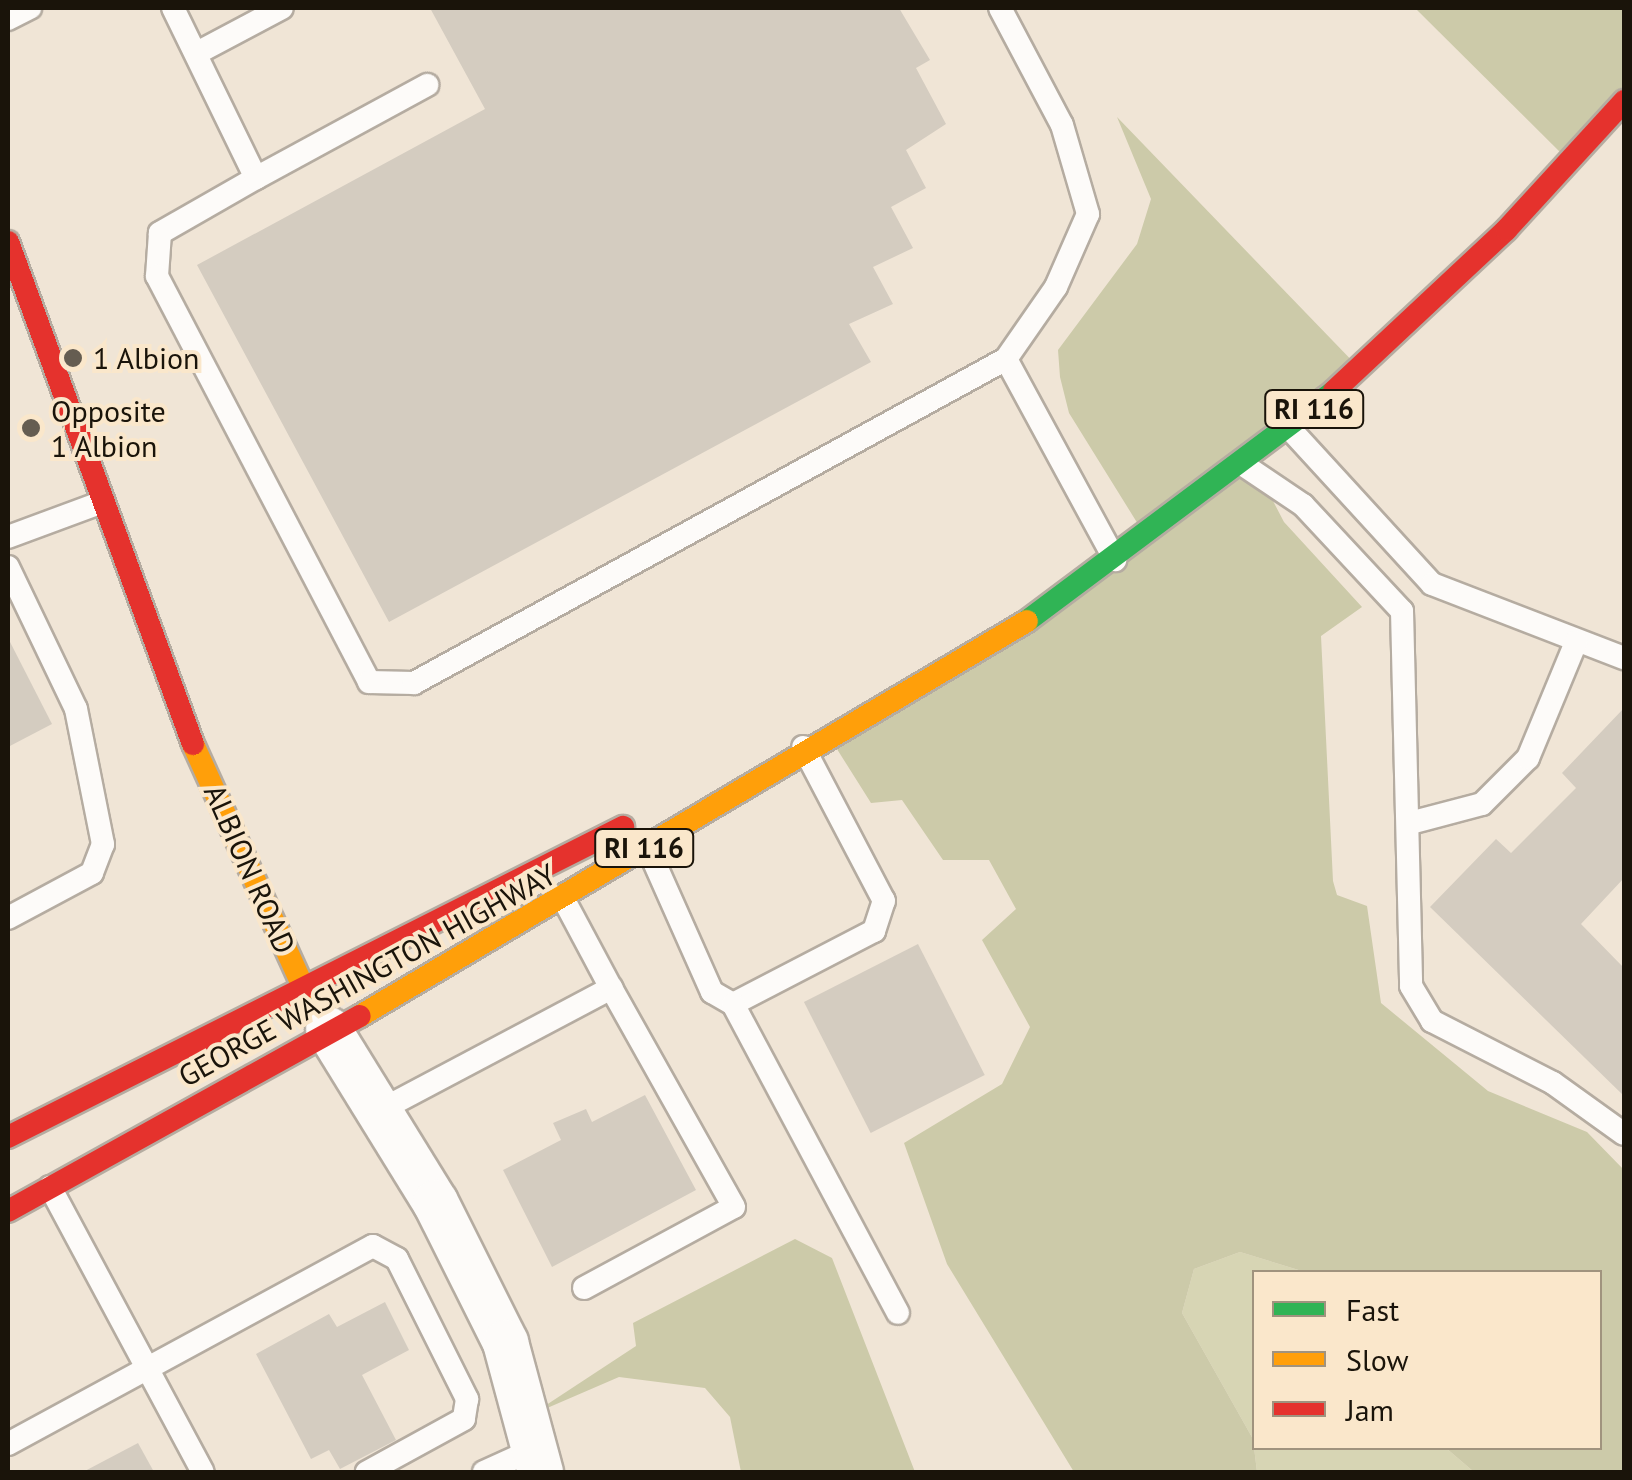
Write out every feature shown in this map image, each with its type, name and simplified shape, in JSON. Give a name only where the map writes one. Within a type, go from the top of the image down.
[{"type":"main road","name":"GEORGE WASHINGTON HIGHWAY","points":[[8,1211],[564,900],[803,747],[960,666],[1117,563],[1245,466],[1453,282],[1624,101]]},
{"type":"main road","name":"ALBION ROAD","points":[[8,242],[179,712],[304,988],[328,1029]]},
{"type":"main road","name":"GEORGE WASHINGTON HIGHWAY","points":[[8,1137],[960,666]]},
{"type":"street","name":"ALBION ROAD","points":[[328,1029],[398,1101],[505,1342],[538,1460]]},
{"type":"lane","points":[[8,19],[30,8]]},
{"type":"lane","points":[[173,8],[256,178]]},
{"type":"lane","points":[[197,53],[282,8]]},
{"type":"lane","points":[[427,85],[160,233],[157,276],[369,682],[414,683],[1006,360],[1056,286],[1088,214],[1062,126],[1000,8]]},
{"type":"lane","points":[[1006,360],[1117,563]]},
{"type":"lane","points":[[1290,428],[1432,584],[1624,658]]},
{"type":"lane","points":[[1245,466],[1303,505],[1402,611],[1411,986],[1432,1022],[1553,1084],[1624,1134]]},
{"type":"lane","points":[[8,537],[100,502]]},
{"type":"lane","points":[[8,567],[76,709],[103,844],[92,874],[8,918]]},
{"type":"lane","points":[[1410,823],[1482,804],[1528,758],[1576,642]]},
{"type":"lane","points":[[732,1004],[874,931],[884,901],[803,747]]},
{"type":"lane","points":[[647,846],[712,992],[732,1004],[898,1313]]},
{"type":"lane","points":[[564,900],[734,1207],[584,1288]]},
{"type":"lane","points":[[398,1101],[612,988]]},
{"type":"lane","points":[[50,1188],[202,1472]]},
{"type":"lane","points":[[8,1444],[373,1246],[397,1260],[467,1399],[464,1419],[367,1472]]},
{"type":"lane","points":[[484,1472],[538,1460]]},
{"type":"shaded area","points":[[1415,8],[1624,8],[1624,109],[1569,161]]},
{"type":"shaded area","points":[[1117,117],[1361,370],[1251,459],[1284,522],[1362,607],[1321,636],[1333,881],[1337,895],[1367,906],[1381,1003],[1488,1091],[1587,1132],[1624,1170],[1624,1472],[1474,1472],[1448,1450],[1602,1450],[1602,1270],[1298,1270],[1240,1252],[1194,1269],[1182,1313],[1252,1437],[1257,1472],[1074,1472],[947,1264],[904,1143],[1002,1084],[1030,1027],[982,940],[1016,909],[989,860],[943,860],[902,800],[871,803],[830,738],[1146,537],[1069,413],[1058,350],[1137,244],[1151,199]]},
{"type":"shaded area","points":[[795,1239],[832,1258],[915,1472],[741,1472],[730,1417],[705,1388],[619,1377],[531,1415],[636,1346],[633,1323]]},
{"type":"shaded area","points":[[1240,1252],[1298,1270],[1252,1270],[1252,1437],[1182,1313],[1194,1269]]},
{"type":"shaded area","points":[[1254,1450],[1448,1450],[1474,1472],[1257,1472]]},
{"type":"building","points":[[430,8],[899,8],[930,60],[916,68],[946,124],[906,150],[926,188],[891,207],[913,248],[873,267],[893,304],[849,324],[871,362],[389,622],[197,265],[485,109]]},
{"type":"building","points":[[8,638],[52,724],[8,747]]},
{"type":"building","points":[[1624,708],[1624,878],[1581,924],[1624,968],[1624,1096],[1430,907],[1496,839],[1511,853],[1576,788],[1562,773]]},
{"type":"building","points":[[918,944],[985,1075],[871,1133],[804,1002]]},
{"type":"building","points":[[645,1095],[696,1190],[552,1267],[503,1170],[561,1140],[553,1123],[586,1109],[592,1122]]},
{"type":"building","points":[[385,1302],[409,1350],[362,1375],[396,1440],[340,1469],[329,1450],[311,1459],[256,1354],[329,1314],[337,1327]]},
{"type":"building","points":[[138,1443],[154,1472],[83,1472]]},
{"type":"traffic: fast","points":[[1027,621],[1334,391]]},
{"type":"traffic: slow","points":[[360,1016],[1027,621]]},
{"type":"traffic: slow","points":[[193,744],[304,989]]},
{"type":"traffic: jam","points":[[1334,391],[1506,230],[1624,101]]},
{"type":"traffic: jam","points":[[8,242],[193,744]]},
{"type":"traffic: jam","points":[[8,1137],[623,827]]},
{"type":"traffic: jam","points":[[8,1211],[360,1016]]},
{"type":"place","name":"1 Albion","points":[[73,358]]},
{"type":"place","name":"Opposite 1 Albion","points":[[31,428]]}]
